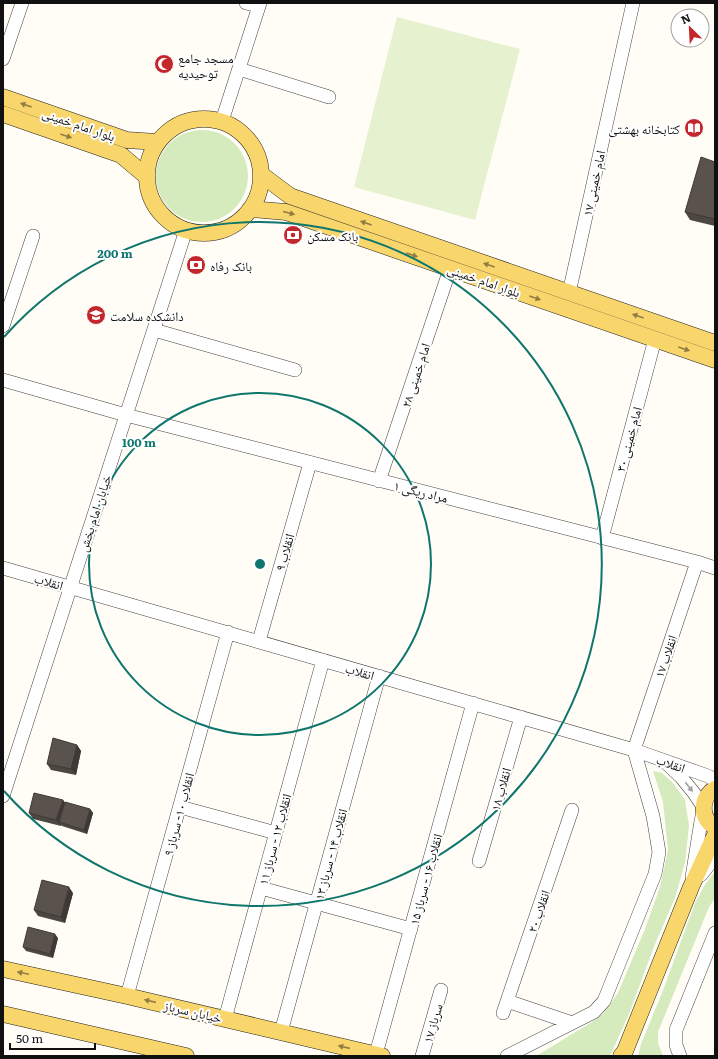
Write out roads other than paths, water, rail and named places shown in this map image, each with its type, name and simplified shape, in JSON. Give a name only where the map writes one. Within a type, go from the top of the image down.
[{"type":"main road","name":"بلوار امام خمینی","points":[[3,97],[127,140],[157,142]]},
{"type":"main road","name":"بلوار امام خمینی","points":[[3,114],[121,155],[146,176]]},
{"type":"main road","points":[[204,118],[222,121],[238,129],[251,142],[259,158],[262,176],[259,193],[250,209],[238,222],[221,230],[204,233],[186,230],[170,222],[157,210],[149,194],[146,176],[149,158],[157,142],[170,129],[186,121],[204,118]]},
{"type":"main road","name":"بلوار امام خمینی","points":[[262,176],[290,196],[715,343]]},
{"type":"main road","name":"بلوار امام خمینی","points":[[250,209],[286,212],[715,360]]},
{"type":"main road","points":[[715,789],[708,795],[704,808],[708,821],[715,827]]},
{"type":"main road","points":[[624,1054],[691,887],[715,835]]},
{"type":"main road","name":"خیابان سرباز","points":[[3,969],[225,1018],[379,1055]]},
{"type":"main road","points":[[3,1014],[186,1056]]},
{"type":"street","points":[[3,59],[22,3]]},
{"type":"street","points":[[222,121],[260,5],[246,3]]},
{"type":"street","name":"امام خمینی ۱۷","points":[[569,292],[632,3]]},
{"type":"street","points":[[239,69],[329,97]]},
{"type":"street","name":"خیابان امام بخش","points":[[3,796],[9,759],[70,587],[186,230]]},
{"type":"street","points":[[3,326],[33,236]]},
{"type":"street","name":"امام خمینی ۲۸","points":[[379,481],[450,269]]},
{"type":"street","points":[[154,330],[295,370]]},
{"type":"street","name":"امام خمینی ۳۰","points":[[602,538],[655,339]]},
{"type":"street","name":"مراد ریگی ۱","points":[[3,380],[126,415],[697,562],[715,568]]},
{"type":"street","name":"انقلاب ۹","points":[[259,641],[310,463]]},
{"type":"street","name":"انقلاب ۱۷","points":[[634,750],[697,562]]},
{"type":"street","name":"انقلاب","points":[[3,568],[634,750],[708,776],[715,780]]},
{"type":"street","name":"انقلاب ۱۰- سرباز ۹","points":[[128,996],[228,632]]},
{"type":"street","name":"انقلاب ۱۲ - سرباز ۱۱","points":[[225,1018],[324,660]]},
{"type":"street","name":"انقلاب ۱۴ - سرباز ۱۳","points":[[281,1032],[379,676]]},
{"type":"street","name":"انقلاب ۱۶ - سرباز ۱۵","points":[[379,1055],[411,929],[473,703]]},
{"type":"street","name":"انقلاب ۱۸","points":[[479,861],[521,717]]},
{"type":"street","points":[[507,1056],[594,1012],[604,1001],[655,874],[659,852],[653,816],[634,750]]},
{"type":"street","points":[[661,759],[681,777],[704,808],[691,887]]},
{"type":"street","points":[[180,807],[276,833]]},
{"type":"street","name":"انقلاب ۲۰","points":[[572,810],[505,1007],[572,1023]]},
{"type":"street","points":[[691,887],[715,857]]},
{"type":"street","points":[[261,888],[411,929]]},
{"type":"street","points":[[680,1056],[676,1045],[676,1030],[715,933]]},
{"type":"street","name":"سرباز ۱۷","points":[[422,1056],[441,990]]},
{"type":"place","name":"مسجد جامع توحیدیه","points":[[164,64]]},
{"type":"place","name":"کتابخانه بهشتی","points":[[694,128]]},
{"type":"place","name":"بانک مسکن","points":[[293,235]]},
{"type":"place","name":"بانک رفاه","points":[[196,265]]},
{"type":"place","name":"دانشکده سلامت","points":[[96,315]]}]
